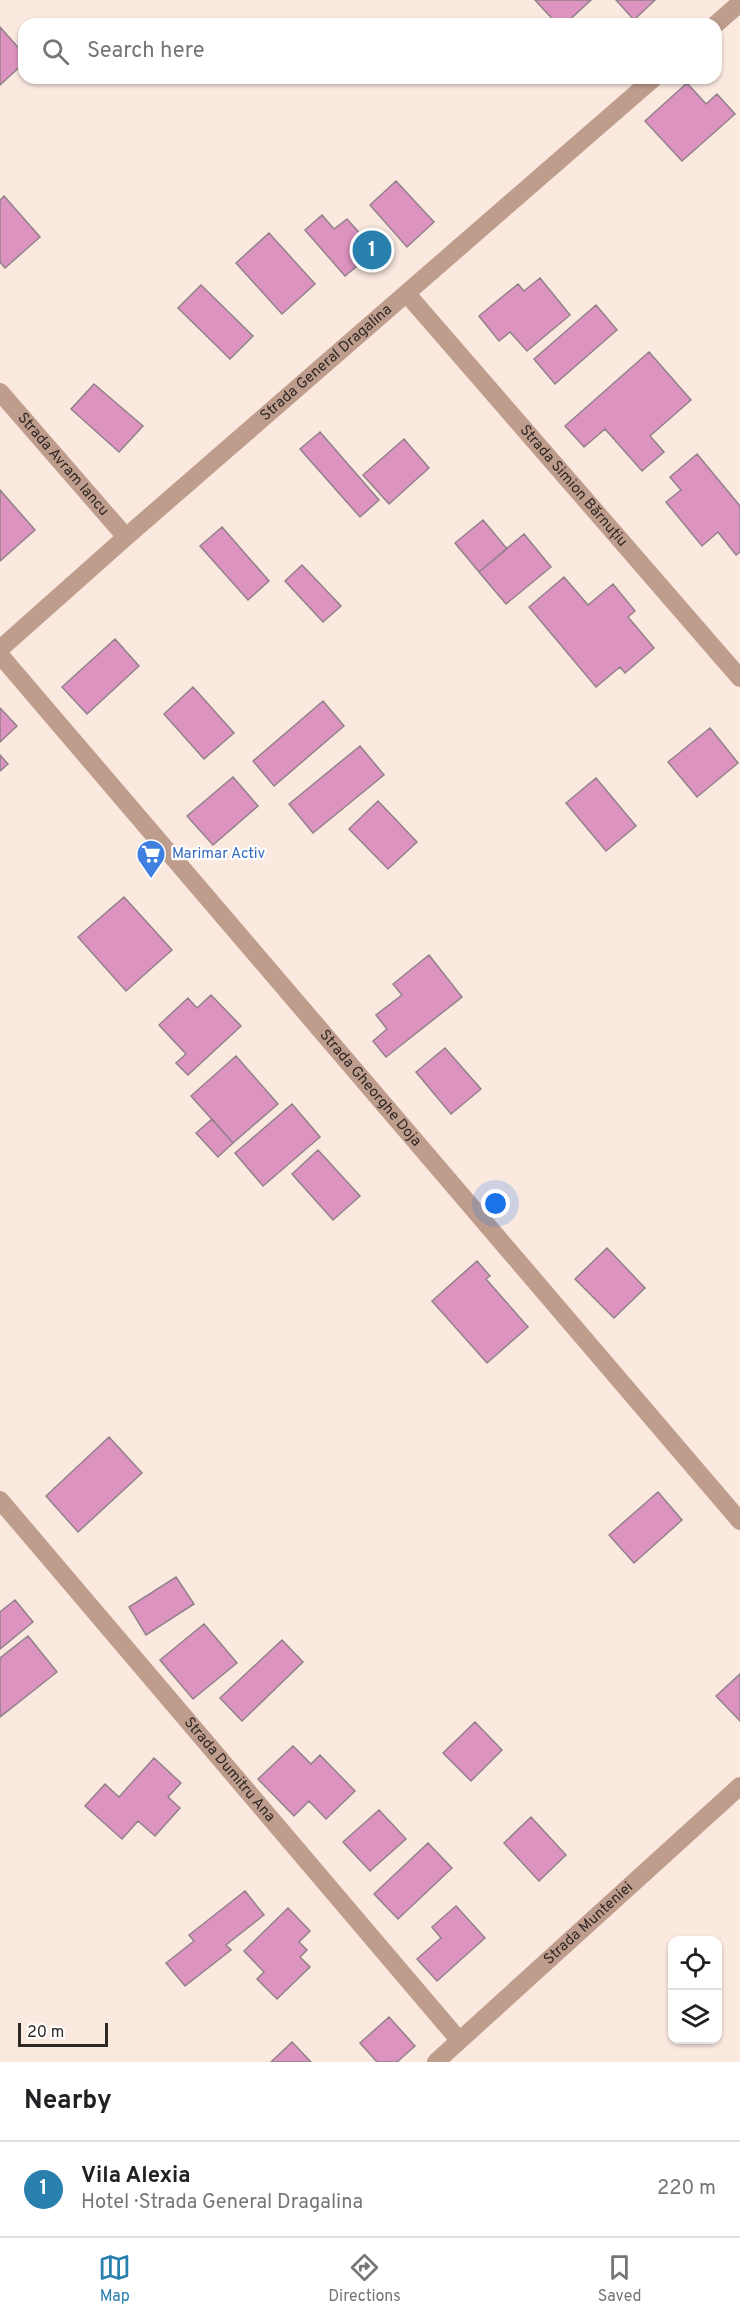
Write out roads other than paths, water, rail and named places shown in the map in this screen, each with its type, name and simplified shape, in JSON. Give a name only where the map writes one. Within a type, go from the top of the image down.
[{"type":"street","points":[[722,19],[740,3]]},
{"type":"street","name":"Strada General Dragalina","points":[[0,649],[647,84]]},
{"type":"street","name":"Strada Simion Bărnuțiu","points":[[407,294],[740,678]]},
{"type":"street","name":"Strada Avram Iancu","points":[[0,392],[126,537]]},
{"type":"street","name":"Strada Gheorghe Doja","points":[[0,655],[740,1521]]},
{"type":"street","name":"Strada Dumitru Ana","points":[[0,1500],[459,2040]]},
{"type":"street","name":"Strada Munteniei","points":[[436,2062],[740,1786]]},
{"type":"place","name":"Vila Alexia","points":[[372,250]]},
{"type":"place","name":"Marimar Activ","points":[[151,880]]}]
